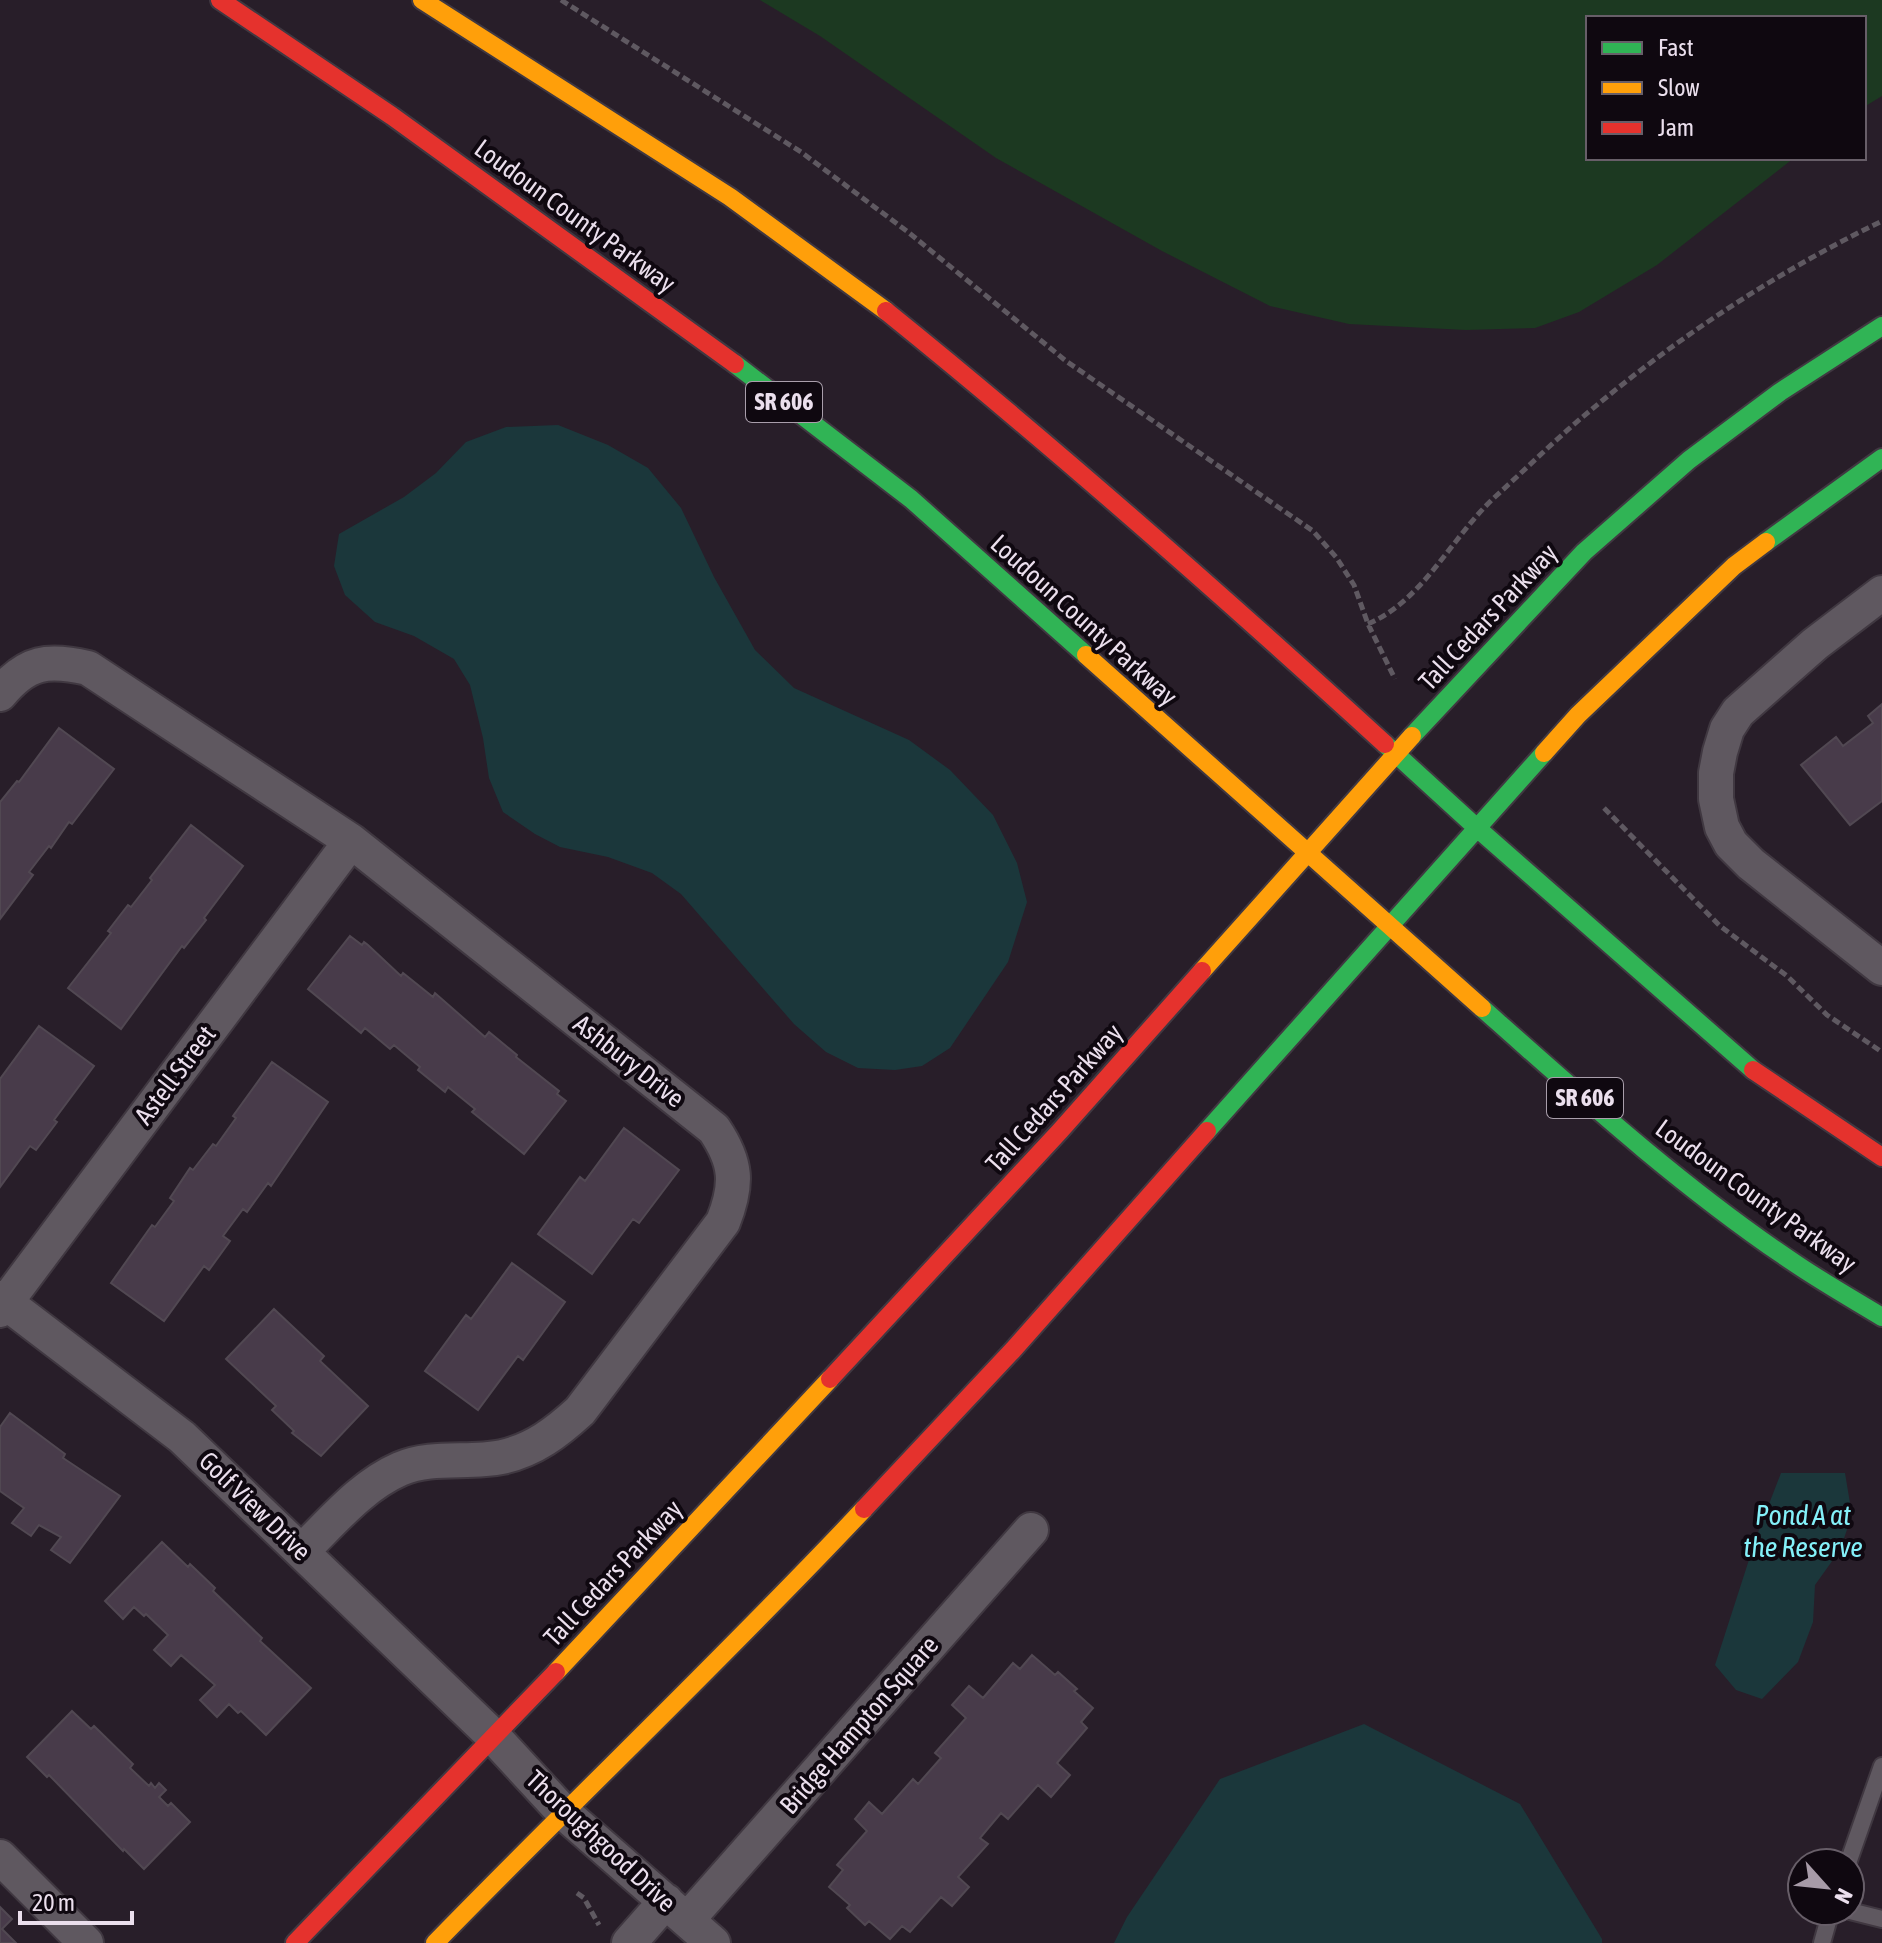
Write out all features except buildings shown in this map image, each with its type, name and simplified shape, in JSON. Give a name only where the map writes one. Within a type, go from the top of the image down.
[{"type":"main road","name":"Loudoun County Parkway","points":[[220,0],[392,116],[587,255],[911,499],[1578,1093],[1716,1206],[1798,1266],[1882,1317]]},
{"type":"main road","points":[[422,0],[730,197],[870,298],[1006,408],[1243,614],[1477,828],[1742,1062],[1882,1157]]},
{"type":"main road","name":"Tall Cedars Parkway","points":[[295,1943],[608,1618],[927,1275],[1396,753],[1584,552],[1689,460],[1780,392],[1882,326]]},
{"type":"main road","points":[[435,1943],[791,1587],[1013,1350],[1578,715],[1734,566],[1816,503],[1882,458]]},
{"type":"street","points":[[1882,593],[1815,644],[1738,712],[1727,729],[1720,752],[1716,786],[1722,827],[1731,844],[1751,864],[1882,968]]},
{"type":"street","name":"Ashbury Drive","points":[[0,694],[20,673],[38,664],[60,662],[88,668],[351,841],[714,1129],[727,1148],[734,1175],[732,1199],[723,1222],[580,1411],[556,1433],[528,1450],[500,1457],[440,1460],[401,1468],[368,1487],[302,1551]]},
{"type":"street","name":"Astell Street","points":[[2,1303],[351,841]]},
{"type":"street","name":"Golf View Drive","points":[[2,1303],[182,1437],[492,1735]]},
{"type":"street","name":"Bridge Hampton Square","points":[[617,1939],[676,1911],[1031,1530]]},
{"type":"street","name":"Thoroughgood Drive","points":[[492,1735],[563,1812],[713,1943]]},
{"type":"street","points":[[0,1857],[86,1943]]},
{"type":"lane","points":[[1854,1847],[1882,1766]]},
{"type":"path","points":[[561,0],[801,152],[898,224],[1066,361],[1313,531],[1336,557],[1354,585],[1368,624],[1395,679]]},
{"type":"path","points":[[1368,624],[1407,601],[1482,508],[1591,410],[1702,326],[1842,240],[1882,221]]},
{"type":"path","points":[[1604,808],[1720,926],[1787,976],[1827,1015],[1882,1052]]},
{"type":"path","points":[[577,1893],[617,1939]]},
{"type":"green space","points":[[760,0],[1882,0],[1882,96],[1866,106],[1866,16],[1586,16],[1586,160],[1791,160],[1657,265],[1579,312],[1535,328],[1466,330],[1349,324],[1270,306],[1162,251],[996,158],[820,36]]},
{"type":"water","points":[[558,425],[608,445],[648,468],[681,508],[714,577],[755,650],[794,688],[909,740],[950,770],[993,815],[1017,863],[1027,902],[1008,962],[950,1048],[922,1066],[895,1070],[858,1068],[826,1052],[794,1024],[681,894],[652,873],[608,857],[560,847],[503,812],[489,778],[470,685],[454,659],[414,636],[375,622],[345,595],[334,566],[339,534],[404,497],[436,473],[466,442],[506,427]]},
{"type":"water","name":"Pond A at the Reserve","points":[[1781,1473],[1845,1473],[1852,1515],[1840,1550],[1815,1585],[1813,1622],[1798,1662],[1762,1699],[1736,1690],[1715,1665],[1757,1535]]},
{"type":"water","points":[[1364,1724],[1520,1804],[1602,1943],[1114,1943],[1127,1917],[1220,1779]]},
{"type":"traffic: fast","points":[[1412,736],[1584,552],[1689,460],[1780,392],[1882,326]]},
{"type":"traffic: fast","points":[[735,364],[911,499],[1086,655]]},
{"type":"traffic: fast","points":[[1766,542],[1882,458]]},
{"type":"traffic: fast","points":[[1385,744],[1753,1070]]},
{"type":"traffic: fast","points":[[1207,1131],[1544,753]]},
{"type":"traffic: fast","points":[[1482,1008],[1636,1143],[1716,1207],[1799,1266],[1882,1317]]},
{"type":"traffic: slow","points":[[422,0],[730,197],[886,311]]},
{"type":"traffic: slow","points":[[1544,753],[1578,715],[1734,566],[1766,542]]},
{"type":"traffic: slow","points":[[1086,655],[1482,1008]]},
{"type":"traffic: slow","points":[[1202,971],[1412,736]]},
{"type":"traffic: slow","points":[[556,1672],[830,1379]]},
{"type":"traffic: slow","points":[[435,1943],[864,1509]]},
{"type":"traffic: jam","points":[[220,0],[392,116],[735,364]]},
{"type":"traffic: jam","points":[[886,311],[1138,523],[1385,744]]},
{"type":"traffic: jam","points":[[830,1379],[1060,1131],[1202,971]]},
{"type":"traffic: jam","points":[[1753,1070],[1882,1157]]},
{"type":"traffic: jam","points":[[864,1509],[1013,1350],[1207,1131]]},
{"type":"traffic: jam","points":[[295,1943],[556,1672]]}]
